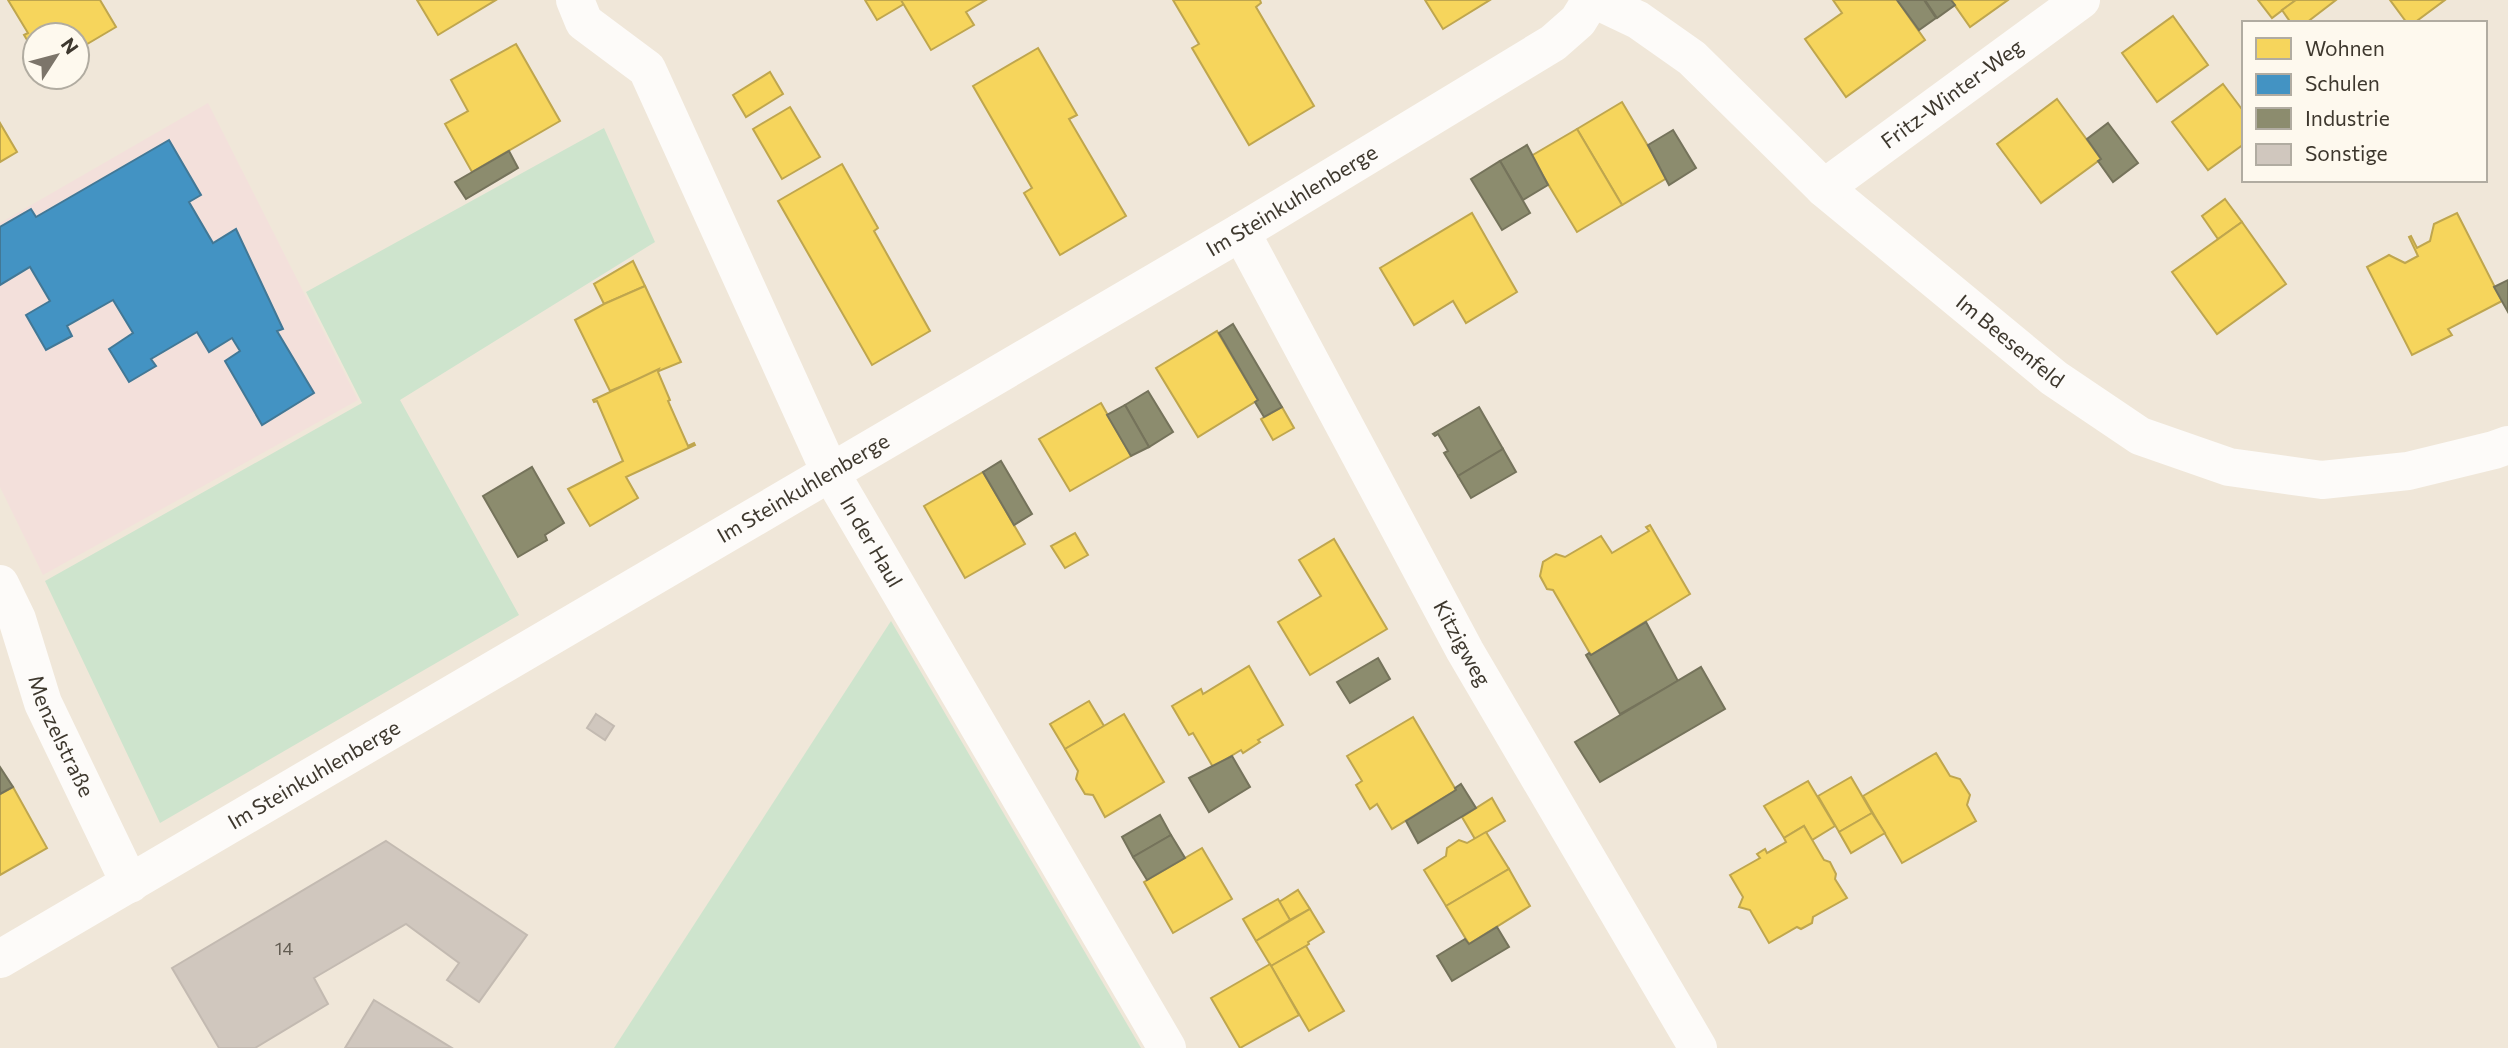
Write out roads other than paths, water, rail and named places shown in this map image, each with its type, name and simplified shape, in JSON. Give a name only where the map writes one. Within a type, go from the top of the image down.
[{"type":"street","name":"In der Haul","points":[[575,0],[584,22],[647,69],[831,472],[1167,1048]]},
{"type":"street","name":"Im Steinkuhlenberge","points":[[0,959],[1241,232],[1553,43],[1578,21],[1591,0]]},
{"type":"street","name":"Im Beesenfeld","points":[[1596,0],[1638,20],[1692,58],[1824,188],[2054,379],[2140,436],[2228,467],[2322,480],[2408,471],[2508,445]]},
{"type":"street","name":"Fritz-Winter-Weg","points":[[1824,188],[2081,0]]},
{"type":"street","name":"Kitzigweg","points":[[1241,232],[1465,651],[1698,1048]]},
{"type":"street","name":"Menzelstraße","points":[[0,584],[17,619],[43,703],[130,884]]}]
